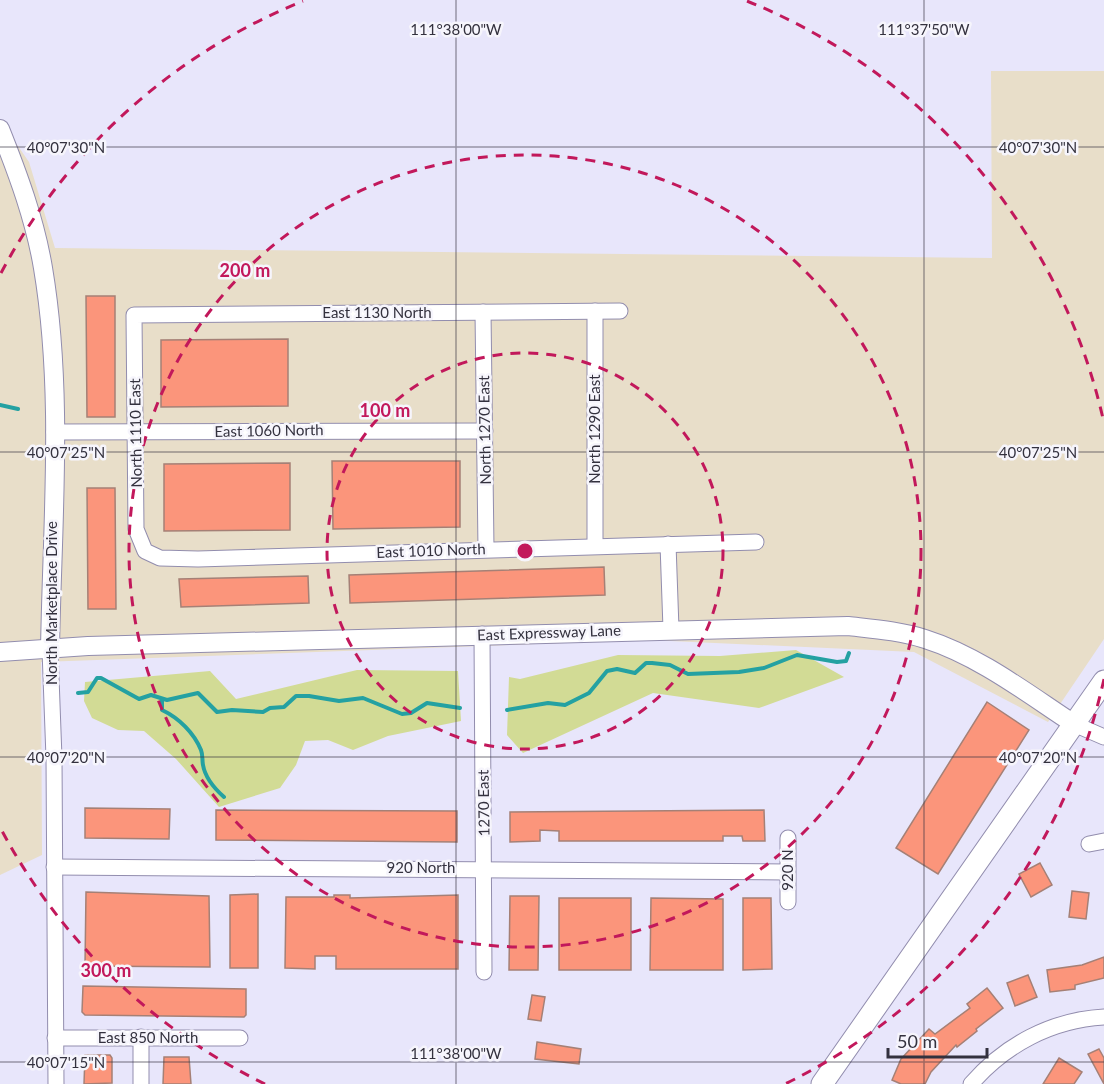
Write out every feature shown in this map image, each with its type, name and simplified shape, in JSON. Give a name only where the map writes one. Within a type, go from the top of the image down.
[{"type":"main road","points":[[822,1084],[894,977],[1104,681]]},
{"type":"street","name":"North Marketplace Drive","points":[[0,129],[22,183],[43,267],[52,345],[54,432],[50,650],[56,1084]]},
{"type":"street","name":"North 1290 East","points":[[595,311],[595,546]]},
{"type":"street","name":"East 1130 North","points":[[134,315],[620,311]]},
{"type":"street","name":"North 1270 East","points":[[483,312],[486,549]]},
{"type":"street","name":"North 1110 East","points":[[134,315],[136,529],[145,551]]},
{"type":"street","name":"East 1060 North","points":[[54,432],[485,431]]},
{"type":"street","name":"East 1010 North","points":[[145,551],[160,558],[198,559],[756,542]]},
{"type":"street","points":[[668,544],[671,629]]},
{"type":"street","name":"East Expressway Lane","points":[[0,652],[88,646],[848,626],[900,632],[928,640],[964,657],[1074,724]]},
{"type":"street","name":"1270 East","points":[[482,634],[484,972]]},
{"type":"street","points":[[1074,724],[1104,737]]},
{"type":"street","name":"920 N","points":[[788,838],[788,902]]},
{"type":"street","name":"920 North","points":[[54,867],[484,868],[787,872]]},
{"type":"street","points":[[971,1084],[1003,1054],[1034,1035],[1069,1022],[1104,1017]]},
{"type":"street","points":[[141,1037],[141,1084]]},
{"type":"street","name":"East 850 North","points":[[55,1038],[240,1038]]},
{"type":"shaded area","points":[[991,71],[1104,71],[1104,639],[1048,722],[914,652],[649,640],[41,662],[42,855],[0,875],[0,120],[29,162],[55,248],[992,258]]},
{"type":"green space","points":[[796,650],[844,677],[759,708],[653,693],[523,753],[507,735],[509,677],[520,679],[618,655],[720,656]]},
{"type":"green space","points":[[357,670],[458,671],[461,721],[388,736],[353,750],[328,740],[305,741],[296,765],[280,788],[219,807],[176,759],[144,731],[118,730],[92,718],[84,701],[85,682],[210,671],[236,699]]},
{"type":"building","points":[[86,296],[115,296],[115,417],[87,417]]},
{"type":"building","points":[[288,339],[288,406],[161,407],[161,340]]},
{"type":"building","points":[[332,461],[460,461],[460,527],[333,529]]},
{"type":"building","points":[[290,463],[290,530],[164,531],[164,464]]},
{"type":"building","points":[[87,488],[115,488],[116,609],[88,609]]},
{"type":"building","points":[[604,567],[605,595],[350,603],[349,575]]},
{"type":"building","points":[[308,576],[309,603],[181,607],[179,579]]},
{"type":"building","points":[[987,702],[1029,730],[938,874],[896,848]]},
{"type":"building","points":[[85,808],[170,809],[169,839],[85,838]]},
{"type":"building","points":[[216,810],[457,811],[457,842],[216,840]]},
{"type":"building","points":[[764,810],[765,841],[743,841],[742,836],[723,836],[723,841],[559,841],[559,831],[540,830],[540,841],[510,842],[510,812]]},
{"type":"building","points":[[1040,863],[1052,885],[1031,897],[1019,874]]},
{"type":"building","points":[[1072,891],[1089,893],[1086,919],[1069,917]]},
{"type":"building","points":[[86,892],[209,896],[210,967],[85,966]]},
{"type":"building","points":[[258,894],[258,968],[230,968],[230,895]]},
{"type":"building","points":[[334,895],[350,895],[350,898],[458,895],[458,969],[336,969],[336,956],[315,956],[315,969],[285,968],[286,897],[334,897]]},
{"type":"building","points":[[510,896],[539,896],[538,970],[509,970]]},
{"type":"building","points":[[559,898],[631,898],[631,970],[559,970]]},
{"type":"building","points":[[651,898],[723,899],[723,970],[650,970]]},
{"type":"building","points":[[743,898],[771,898],[772,969],[743,970]]},
{"type":"building","points":[[1104,957],[1104,978],[1075,985],[1075,989],[1050,992],[1047,970],[1082,965]]},
{"type":"building","points":[[1028,975],[1037,997],[1015,1006],[1007,983]]},
{"type":"building","points":[[83,986],[246,989],[246,1015],[244,1017],[85,1015],[82,1012]]},
{"type":"building","points":[[987,988],[1003,1008],[957,1047],[956,1045],[931,1072],[925,1084],[901,1084],[892,1080],[901,1059],[929,1029],[935,1034],[970,1008],[967,1004]]},
{"type":"building","points":[[532,995],[545,997],[541,1021],[528,1019]]},
{"type":"building","points":[[537,1042],[581,1049],[579,1064],[535,1059]]},
{"type":"building","points":[[1099,1049],[1104,1058],[1104,1084],[1088,1054]]},
{"type":"building","points":[[85,1055],[110,1055],[112,1083],[84,1084]]},
{"type":"building","points":[[164,1057],[189,1057],[191,1084],[163,1084]]},
{"type":"building","points":[[1059,1058],[1082,1072],[1074,1084],[1043,1084]]},
{"type":"waterway","points":[[0,405],[18,409]]},
{"type":"waterway","points":[[507,710],[548,703],[565,705],[589,693],[607,671],[617,669],[635,673],[646,663],[670,665],[688,674],[739,672],[764,668],[797,655],[837,662],[846,661],[849,653]]},
{"type":"waterway","points":[[78,693],[88,692],[97,678],[101,678],[139,699],[151,695],[167,700],[198,693],[217,712],[232,710],[263,712],[270,708],[284,707],[296,696],[339,701],[363,698],[402,714],[411,713],[427,703],[460,708]]},
{"type":"waterway","points":[[162,700],[162,710],[180,722],[198,744],[202,752],[206,774],[224,797]]}]
